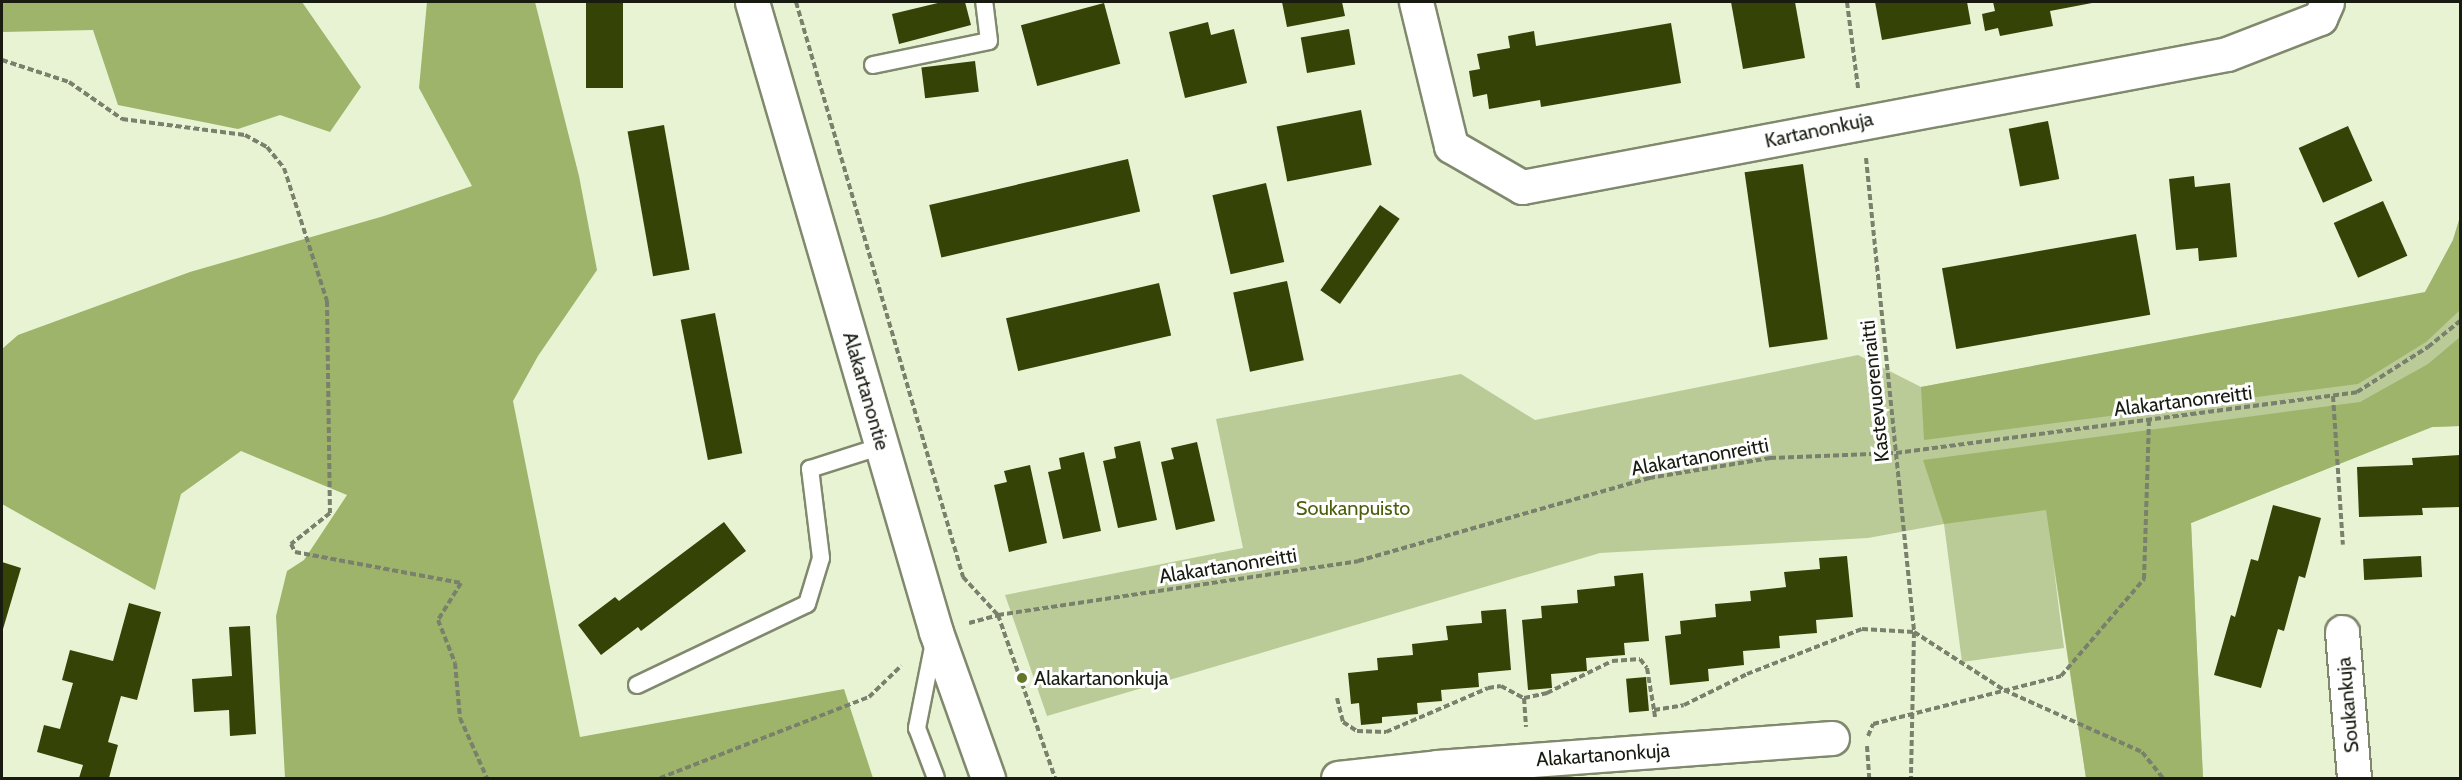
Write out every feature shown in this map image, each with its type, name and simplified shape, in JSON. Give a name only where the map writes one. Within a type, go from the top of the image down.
[{"type":"street","name":"Alakartanontie","points":[[752,2],[936,632],[988,778]]},
{"type":"street","name":"Kartanonkuja","points":[[1416,2],[1451,146],[1522,187],[1638,168],[1862,121],[2227,54],[2320,18],[2327,2]]},
{"type":"street","name":"Soukankuja","points":[[2342,632],[2354,778]]},
{"type":"street","name":"Alakartanonkuja","points":[[1338,778],[1437,767],[1832,738]]},
{"type":"lane","points":[[873,64],[989,41],[984,2]]},
{"type":"lane","points":[[637,685],[807,604],[820,558],[810,469],[882,446]]},
{"type":"lane","points":[[936,632],[917,728],[936,778]]},
{"type":"path","points":[[796,2],[963,577],[998,615],[1055,778]]},
{"type":"path","name":"Kastevuorenraitti","points":[[1847,2],[1862,121],[1914,632],[1915,713],[1911,778]]},
{"type":"path","points":[[2,60],[69,82],[122,119],[245,135],[267,147],[284,168],[327,301],[330,513],[291,544],[295,552],[460,583],[438,620],[455,663],[460,718],[487,778]]},
{"type":"path","name":"Alakartanonreitti","points":[[936,632],[998,615],[1358,561],[1649,478],[1770,459],[1896,453],[2357,392],[2428,347],[2460,321]]},
{"type":"path","points":[[2333,396],[2343,544]]},
{"type":"path","points":[[1869,778],[1866,740],[1872,724],[2061,676],[2144,579],[2149,420]]},
{"type":"path","points":[[1654,710],[1684,705],[1747,674],[1862,629],[1914,632],[2004,690],[2142,752],[2163,778]]},
{"type":"path","points":[[660,778],[869,698],[936,632]]},
{"type":"path","points":[[1337,698],[1343,722],[1357,731],[1386,732],[1488,688],[1501,686],[1524,698],[1547,693],[1612,661],[1640,659],[1647,668],[1658,752]]},
{"type":"green space","points":[[2,2],[302,2],[361,87],[330,132],[280,115],[238,129],[118,105],[93,30],[2,32]]},
{"type":"green space","points":[[427,2],[535,2],[579,176],[597,270],[538,356],[513,401],[580,737],[844,689],[873,778],[285,778],[276,616],[287,571],[304,560],[347,495],[241,451],[181,494],[155,590],[2,504],[2,349],[18,335],[190,272],[384,216],[472,186],[419,88]]},
{"type":"green space","name":"Soukanpuisto","points":[[2460,217],[2460,426],[2432,427],[2191,523],[2203,778],[2086,778],[2053,562],[2064,648],[1962,662],[1944,524],[1868,538],[1600,553],[1047,716],[1005,595],[1243,548],[1216,419],[1461,374],[1535,420],[1858,355],[1921,387],[2425,293],[2453,240]]},
{"type":"green space","points":[[2460,217],[2460,310],[2426,342],[2358,384],[1924,440],[1921,387],[2425,292],[2453,240]]},
{"type":"green space","points":[[2460,337],[2460,426],[2432,427],[2191,523],[2203,778],[2086,778],[2046,510],[1944,524],[1923,460],[2360,402],[2428,364]]},
{"type":"building","points":[[586,2],[623,2],[623,88],[586,88]]},
{"type":"building","points":[[942,2],[965,2],[971,25],[899,44],[892,14]]},
{"type":"building","points":[[1282,2],[1342,2],[1345,16],[1287,27]]},
{"type":"building","points":[[1731,2],[1795,2],[1805,58],[1743,69]]},
{"type":"building","points":[[1875,2],[1967,2],[1971,24],[1882,40]]},
{"type":"building","points":[[1993,2],[2092,3],[2050,11],[2053,26],[2000,36],[1998,28],[1985,31],[1982,14],[1995,11]]},
{"type":"building","points":[[1104,3],[1120,64],[1037,86],[1021,25]]},
{"type":"building","points":[[1208,22],[1211,35],[1234,29],[1247,83],[1185,98],[1169,32]]},
{"type":"building","points":[[1671,23],[1681,83],[1541,107],[1540,100],[1489,109],[1487,94],[1473,97],[1469,71],[1480,69],[1477,54],[1510,48],[1508,36],[1534,31],[1536,46]]},
{"type":"building","points":[[1349,29],[1355,64],[1307,73],[1301,38]]},
{"type":"building","points":[[975,61],[979,92],[925,98],[921,68]]},
{"type":"building","points":[[1361,110],[1372,165],[1287,181],[1277,126]]},
{"type":"building","points":[[2048,121],[2059,179],[2020,187],[2009,129]]},
{"type":"building","points":[[664,125],[690,270],[653,276],[628,131]]},
{"type":"building","points":[[2348,126],[2372,181],[2323,203],[2299,148]]},
{"type":"building","points":[[1128,159],[1140,212],[941,258],[929,205]]},
{"type":"building","points":[[1803,164],[1828,339],[1769,347],[1745,172]]},
{"type":"building","points":[[2194,176],[2195,187],[2230,183],[2237,257],[2199,261],[2198,248],[2176,250],[2169,179]]},
{"type":"building","points":[[1266,183],[1284,262],[1231,274],[1212,195]]},
{"type":"building","points":[[2383,201],[2407,256],[2358,278],[2334,223]]},
{"type":"building","points":[[1380,205],[1400,219],[1340,304],[1320,290]]},
{"type":"building","points":[[2136,234],[2150,315],[1956,349],[1942,268]]},
{"type":"building","points":[[1287,281],[1304,360],[1250,372],[1233,292]]},
{"type":"building","points":[[1159,283],[1171,336],[1018,371],[1006,318]]},
{"type":"building","points":[[715,313],[742,453],[708,460],[681,320]]},
{"type":"building","points":[[1140,441],[1157,520],[1118,528],[1103,461],[1116,458],[1114,447]]},
{"type":"building","points":[[1197,442],[1215,521],[1176,530],[1161,462],[1174,459],[1171,448]]},
{"type":"building","points":[[1084,452],[1101,531],[1063,539],[1048,472],[1061,469],[1059,458]]},
{"type":"building","points":[[2460,455],[2460,507],[2422,508],[2423,515],[2359,517],[2357,467],[2413,465],[2412,458]]},
{"type":"building","points":[[1030,465],[1047,543],[1009,552],[994,485],[1007,482],[1004,471]]},
{"type":"building","points":[[2273,505],[2321,518],[2305,578],[2299,576],[2284,631],[2278,629],[2261,688],[2214,675],[2231,615],[2235,617],[2251,559],[2258,561]]},
{"type":"building","points":[[724,522],[746,551],[641,631],[638,627],[601,655],[578,625],[615,597],[619,601]]},
{"type":"building","points":[[1847,556],[1853,617],[1816,620],[1817,633],[1779,636],[1780,648],[1743,651],[1744,665],[1708,669],[1709,681],[1670,685],[1665,636],[1681,634],[1680,621],[1716,617],[1715,604],[1751,601],[1750,591],[1786,587],[1784,572],[1820,569],[1819,558]]},
{"type":"building","points":[[2421,556],[2422,577],[2364,580],[2363,559]]},
{"type":"building","points":[[2,562],[21,568],[3,629],[2,628]]},
{"type":"building","points":[[1643,573],[1649,641],[1624,643],[1625,655],[1586,658],[1587,671],[1551,674],[1552,688],[1528,690],[1522,620],[1542,618],[1541,606],[1578,603],[1577,590],[1615,586],[1614,576]]},
{"type":"building","points":[[129,603],[161,612],[137,700],[121,696],[108,742],[118,745],[109,778],[79,778],[83,765],[37,752],[44,725],[60,729],[73,683],[62,680],[70,650],[113,661]]},
{"type":"building","points":[[1506,609],[1511,670],[1478,673],[1479,687],[1441,690],[1442,701],[1417,703],[1418,714],[1382,717],[1382,723],[1361,725],[1359,703],[1351,704],[1348,673],[1378,670],[1377,658],[1413,655],[1412,644],[1448,640],[1446,626],[1482,623],[1481,611]]},
{"type":"building","points":[[250,626],[256,734],[230,736],[229,710],[194,712],[192,679],[232,676],[229,627]]},
{"type":"building","points":[[1646,677],[1649,711],[1629,713],[1626,679]]},
{"type":"place","name":"Alakartanonkuja","points":[[1022,678]]}]
